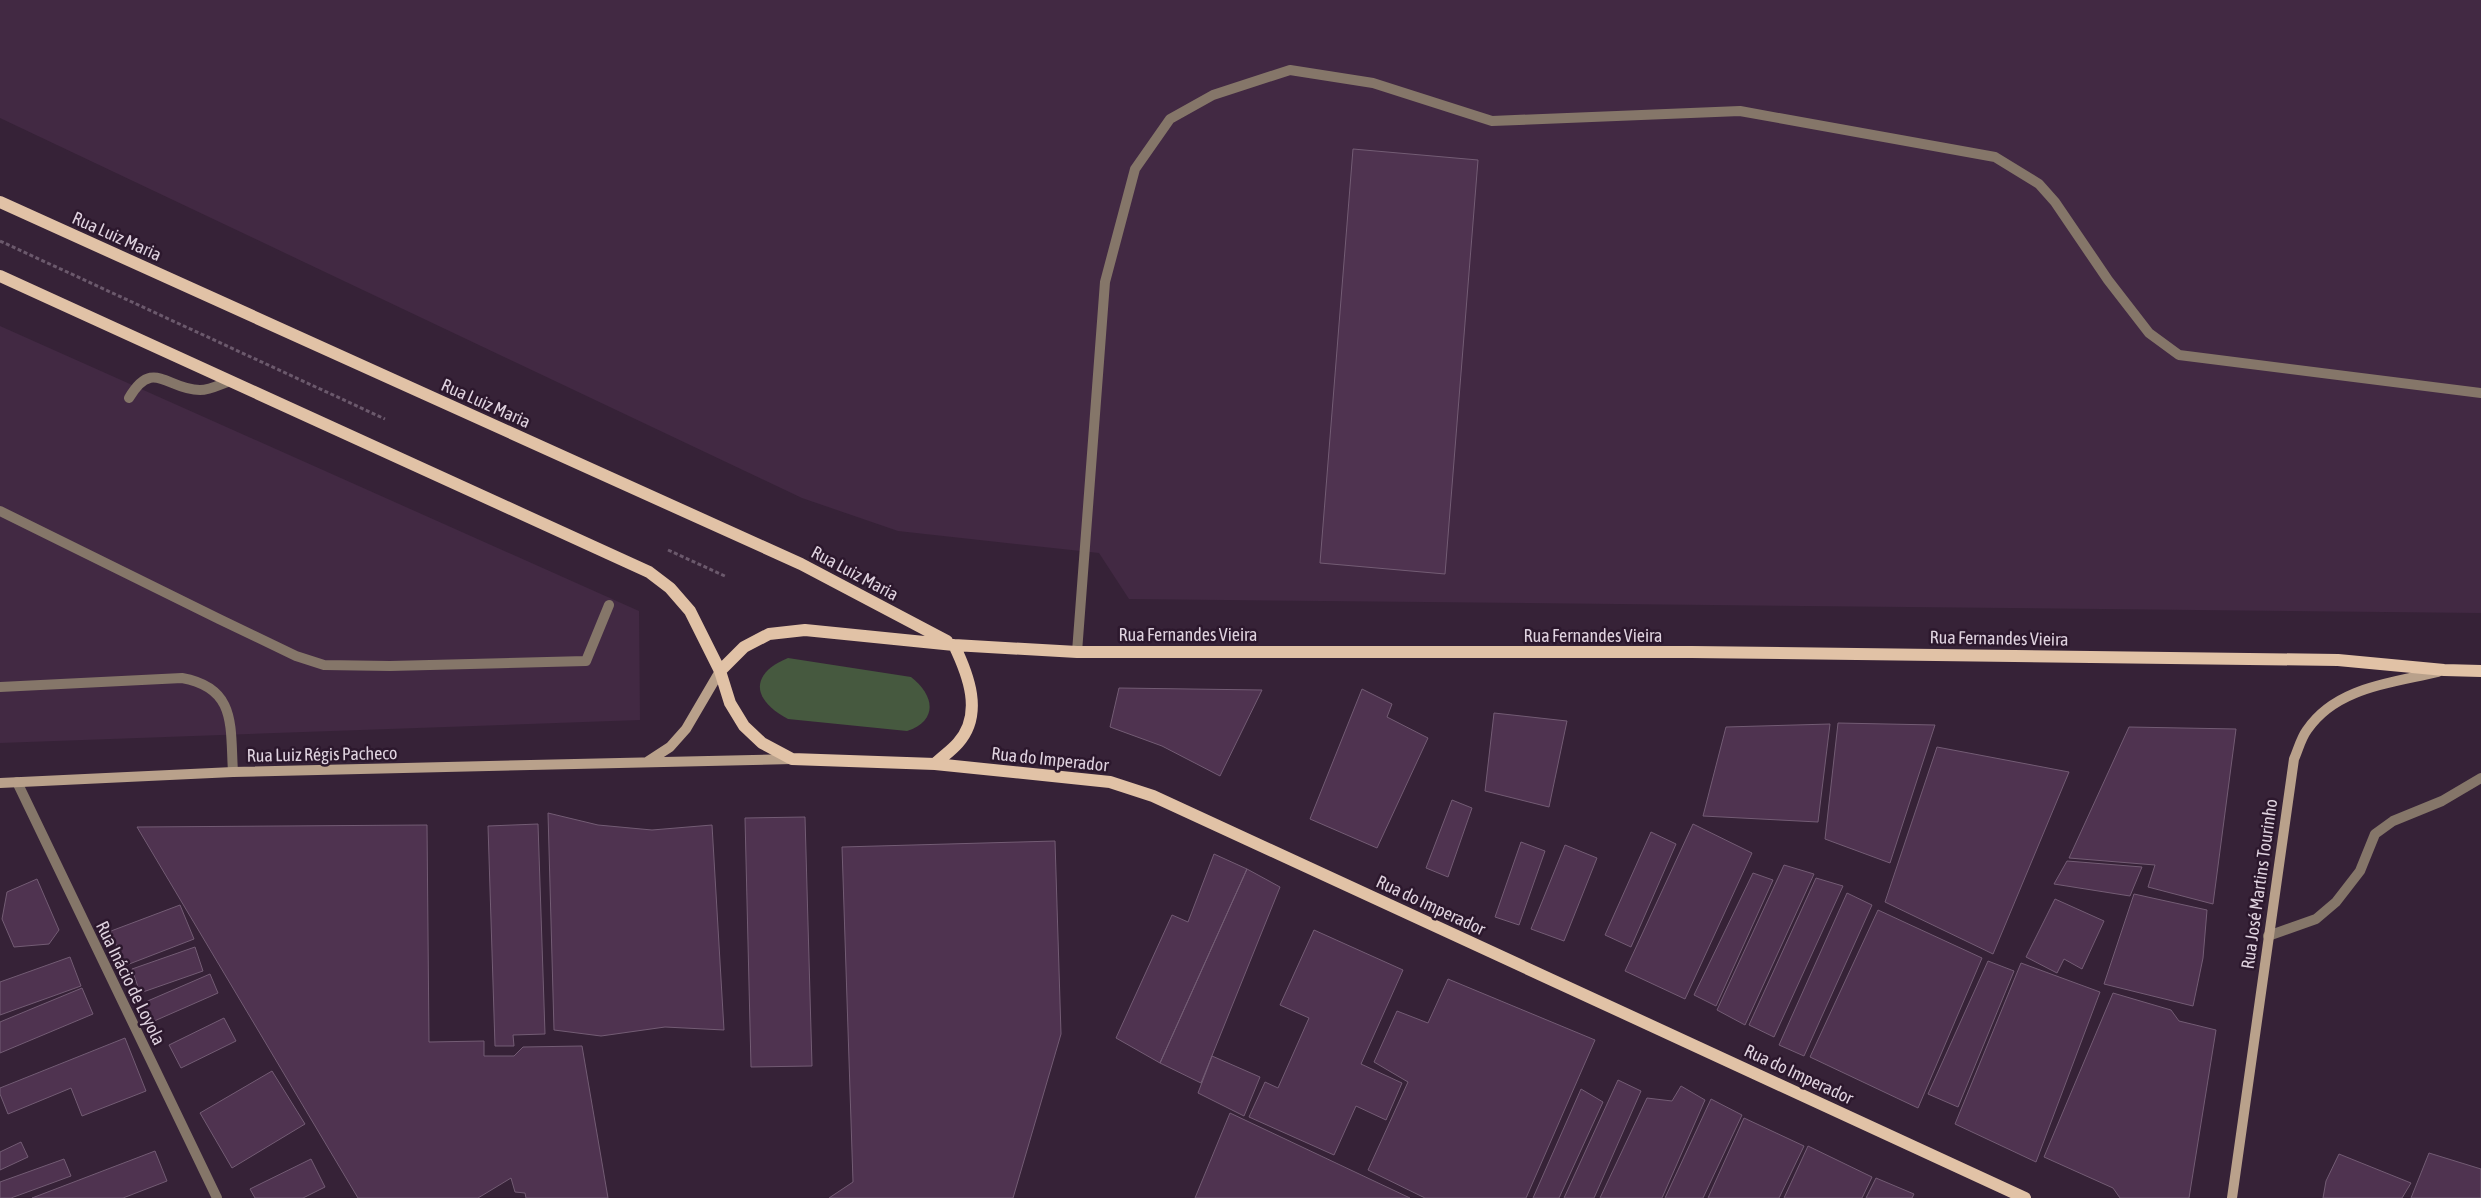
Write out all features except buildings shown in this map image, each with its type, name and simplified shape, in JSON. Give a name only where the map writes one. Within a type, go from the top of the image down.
[{"type":"main road","name":"Rua Luiz Maria","points":[[0,202],[801,564],[954,645]]},
{"type":"main road","points":[[0,276],[649,572],[670,588],[690,611],[720,671],[730,703],[744,726],[762,743],[792,759]]},
{"type":"main road","name":"Rua Fernandes Vieira","points":[[720,671],[744,647],[769,634],[804,630],[954,645],[1077,652],[1692,652],[2338,660],[2444,670],[2481,671]]},
{"type":"main road","points":[[935,764],[959,742],[969,720],[972,698],[967,673],[954,645]]},
{"type":"main road","name":"Rua José Martins Tourinho","points":[[2232,1198],[2294,759],[2307,730],[2332,705],[2356,692],[2444,670]]},
{"type":"main road","points":[[645,763],[670,747],[686,729],[720,671]]},
{"type":"main road","name":"Rua do Imperador","points":[[792,759],[935,764],[1110,782],[1153,796],[2025,1198]]},
{"type":"main road","name":"Rua Luiz Régis Pacheco","points":[[0,783],[233,772],[792,759]]},
{"type":"street","points":[[1077,652],[1105,282],[1135,169],[1170,119],[1213,95],[1290,70],[1373,84],[1492,122],[1740,111],[1995,158],[2039,184],[2055,202],[2108,280],[2149,333],[2179,355],[2481,393]]},
{"type":"street","points":[[129,398],[137,384],[153,377],[199,390],[230,381]]},
{"type":"street","points":[[0,511],[219,620],[296,656],[324,665],[390,666],[586,661],[609,605]]},
{"type":"street","points":[[0,686],[182,678],[197,681],[210,687],[221,699],[229,714],[233,772]]},
{"type":"street","points":[[2268,936],[2316,919],[2336,902],[2360,871],[2374,834],[2394,821],[2442,801],[2481,778]]},
{"type":"street","name":"Rua Inácio de Loyola","points":[[17,782],[217,1198]]},
{"type":"path","points":[[0,241],[386,419]]},
{"type":"path","points":[[664,548],[727,577]]},
{"type":"shaded area","points":[[0,0],[2481,0],[2481,613],[1129,599],[1099,553],[898,531],[802,498],[0,118]]},
{"type":"shaded area","points":[[0,326],[639,611],[640,720],[0,743]]},
{"type":"green space","points":[[788,658],[911,677],[925,691],[930,707],[928,714],[917,726],[907,731],[788,719],[767,704],[762,696],[760,687],[761,679],[766,672],[775,664]]}]
